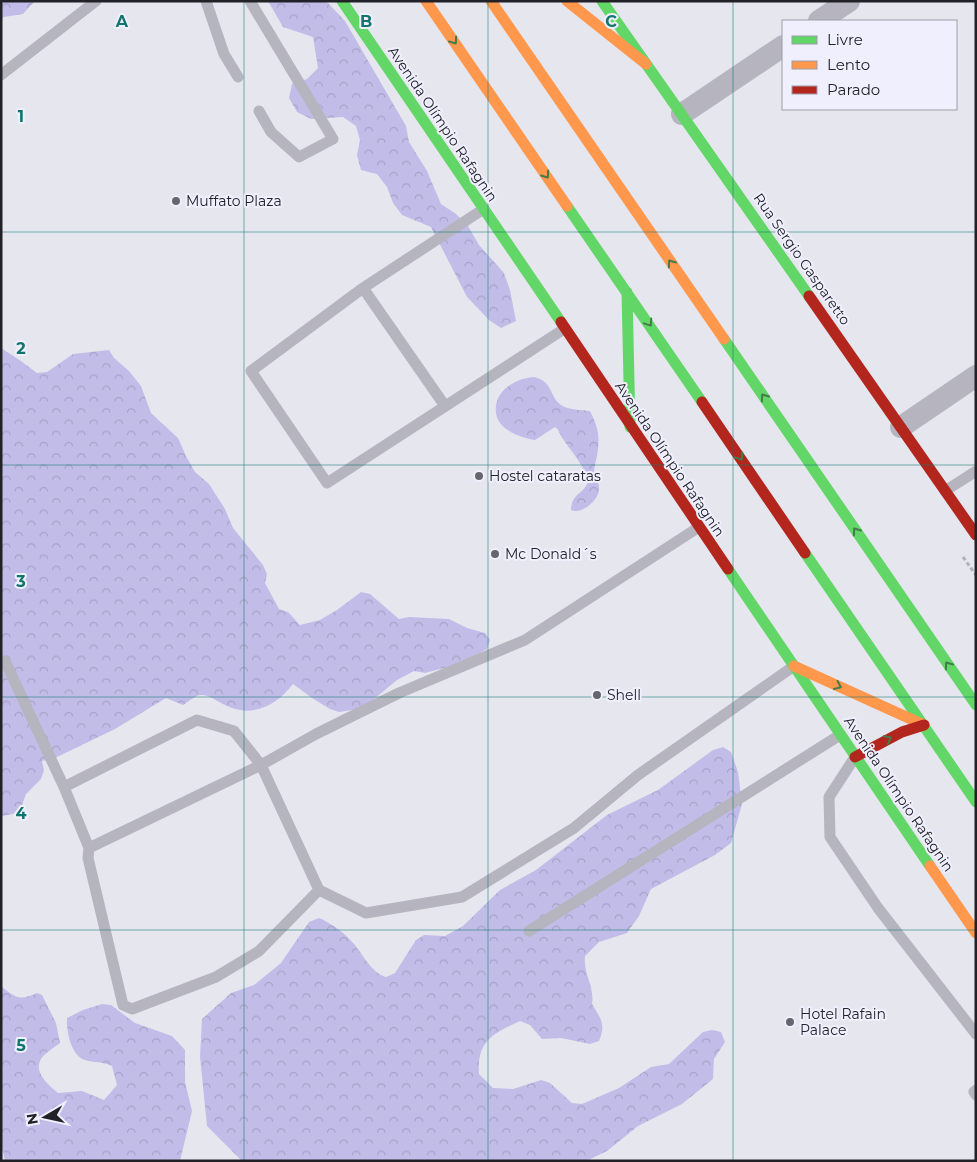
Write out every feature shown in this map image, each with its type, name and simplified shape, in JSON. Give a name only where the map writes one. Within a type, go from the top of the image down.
[{"type":"main road","name":"Avenida Olímpio Rafagnin","points":[[342,1],[482,210],[976,933]]},
{"type":"main road","points":[[426,1],[976,802]]},
{"type":"main road","points":[[491,1],[976,705]]},
{"type":"main road","points":[[567,1],[646,64]]},
{"type":"main road","name":"Rua Sergio Gasparetto","points":[[602,1],[976,535]]},
{"type":"main road","points":[[627,292],[630,427]]},
{"type":"main road","points":[[794,666],[924,725]]},
{"type":"main road","points":[[855,757],[902,732],[924,725]]},
{"type":"street","points":[[820,20],[849,1]]},
{"type":"street","points":[[682,114],[782,47]]},
{"type":"street","points":[[901,428],[976,376]]},
{"type":"lane","points":[[1,75],[96,1]]},
{"type":"lane","points":[[206,1],[224,54],[238,77]]},
{"type":"lane","points":[[250,1],[333,140],[299,157],[271,132],[259,111]]},
{"type":"lane","points":[[482,210],[364,288],[251,371],[327,483],[564,329]]},
{"type":"lane","points":[[364,288],[446,406]]},
{"type":"lane","points":[[945,491],[976,470]]},
{"type":"lane","points":[[89,848],[261,765],[316,734],[399,693],[525,640],[699,527]]},
{"type":"lane","points":[[5,661],[64,787],[89,848],[88,858],[123,1005],[132,1008],[216,977],[259,951],[319,890]]},
{"type":"lane","points":[[64,787],[197,720],[234,732],[261,765],[319,890],[366,913],[462,897],[574,828],[638,775],[794,666]]},
{"type":"lane","points":[[529,931],[840,735]]},
{"type":"lane","points":[[855,757],[829,797],[830,837],[878,908],[976,1034]]},
{"type":"lane","points":[[976,1090],[974,1092],[976,1095]]},
{"type":"green space","points":[[1,1],[35,1],[23,14],[1,19]]},
{"type":"green space","points":[[268,1],[326,1],[345,21],[406,126],[409,142],[427,171],[441,204],[456,214],[468,226],[479,245],[504,273],[510,290],[516,321],[501,328],[489,320],[467,297],[431,227],[402,215],[393,203],[387,187],[377,174],[361,170],[357,155],[360,140],[356,126],[343,117],[311,119],[297,112],[289,98],[292,84],[307,79],[318,68],[313,37],[283,27]]},
{"type":"green space","points":[[1,348],[37,373],[47,372],[73,354],[109,350],[114,358],[129,371],[141,386],[151,413],[178,438],[195,472],[209,484],[225,509],[233,528],[263,565],[267,574],[265,583],[279,609],[288,612],[300,625],[320,620],[361,592],[370,594],[399,619],[409,617],[449,619],[467,628],[485,633],[490,640],[487,649],[463,663],[425,673],[414,671],[397,680],[367,705],[358,709],[339,712],[330,709],[293,684],[287,692],[272,704],[263,708],[245,711],[235,709],[203,695],[183,705],[166,698],[115,729],[55,758],[42,761],[44,770],[41,779],[26,794],[21,808],[13,814],[1,816]]},
{"type":"green space","points":[[534,377],[548,385],[554,397],[564,407],[590,411],[595,423],[598,443],[594,472],[599,490],[596,498],[579,511],[571,510],[573,500],[585,488],[588,479],[578,460],[557,429],[555,427],[535,440],[511,432],[498,419],[496,405],[502,392],[513,383]]},
{"type":"green space","points":[[723,747],[731,752],[738,772],[742,804],[731,843],[715,855],[651,889],[639,916],[627,933],[599,942],[585,956],[592,992],[592,1004],[602,1026],[599,1041],[590,1044],[561,1038],[542,1039],[530,1025],[520,1021],[502,1030],[489,1040],[484,1046],[479,1062],[479,1074],[493,1088],[513,1089],[541,1080],[550,1083],[572,1103],[582,1104],[619,1088],[651,1067],[669,1064],[703,1032],[712,1030],[721,1032],[725,1042],[714,1059],[713,1079],[682,1104],[638,1126],[607,1151],[586,1161],[242,1161],[207,1126],[200,1057],[202,1019],[231,993],[254,985],[281,963],[309,922],[319,918],[338,929],[350,940],[372,968],[386,977],[395,973],[416,940],[424,935],[445,936],[463,926],[500,890],[536,870],[607,815],[658,790],[713,750]]},
{"type":"green space","points":[[1,986],[18,997],[26,997],[37,993],[42,995],[56,1023],[60,1043],[41,1059],[39,1069],[43,1078],[58,1093],[82,1091],[104,1100],[117,1085],[112,1066],[80,1058],[70,1042],[67,1018],[83,1010],[102,1004],[111,1005],[135,1023],[172,1036],[185,1050],[185,1082],[192,1111],[180,1161],[5,1161],[3,1151],[1,1151]]},
{"type":"traffic: fast","points":[[342,1],[561,322]]},
{"type":"traffic: fast","points":[[602,1],[809,296]]},
{"type":"traffic: fast","points":[[567,206],[702,402]]},
{"type":"traffic: fast","points":[[627,292],[630,427]]},
{"type":"traffic: fast","points":[[724,339],[976,705]]},
{"type":"traffic: fast","points":[[805,553],[976,802]]},
{"type":"traffic: fast","points":[[728,569],[930,866]]},
{"type":"traffic: slow","points":[[426,1],[567,206]]},
{"type":"traffic: slow","points":[[491,1],[724,339]]},
{"type":"traffic: slow","points":[[567,1],[646,64]]},
{"type":"traffic: slow","points":[[794,666],[924,725]]},
{"type":"traffic: slow","points":[[930,866],[976,933]]},
{"type":"traffic: jam","points":[[809,296],[976,535]]},
{"type":"traffic: jam","points":[[561,322],[728,569]]},
{"type":"traffic: jam","points":[[702,402],[805,553]]},
{"type":"traffic: jam","points":[[855,757],[902,732],[924,725]]},
{"type":"place","name":"Muffato Plaza","points":[[176,201]]},
{"type":"place","name":"Hostel cataratas","points":[[479,476]]},
{"type":"place","name":"Mc Donald´s","points":[[495,554]]},
{"type":"place","name":"Shell","points":[[597,695]]},
{"type":"place","name":"Hotel Rafain Palace","points":[[790,1022]]}]
